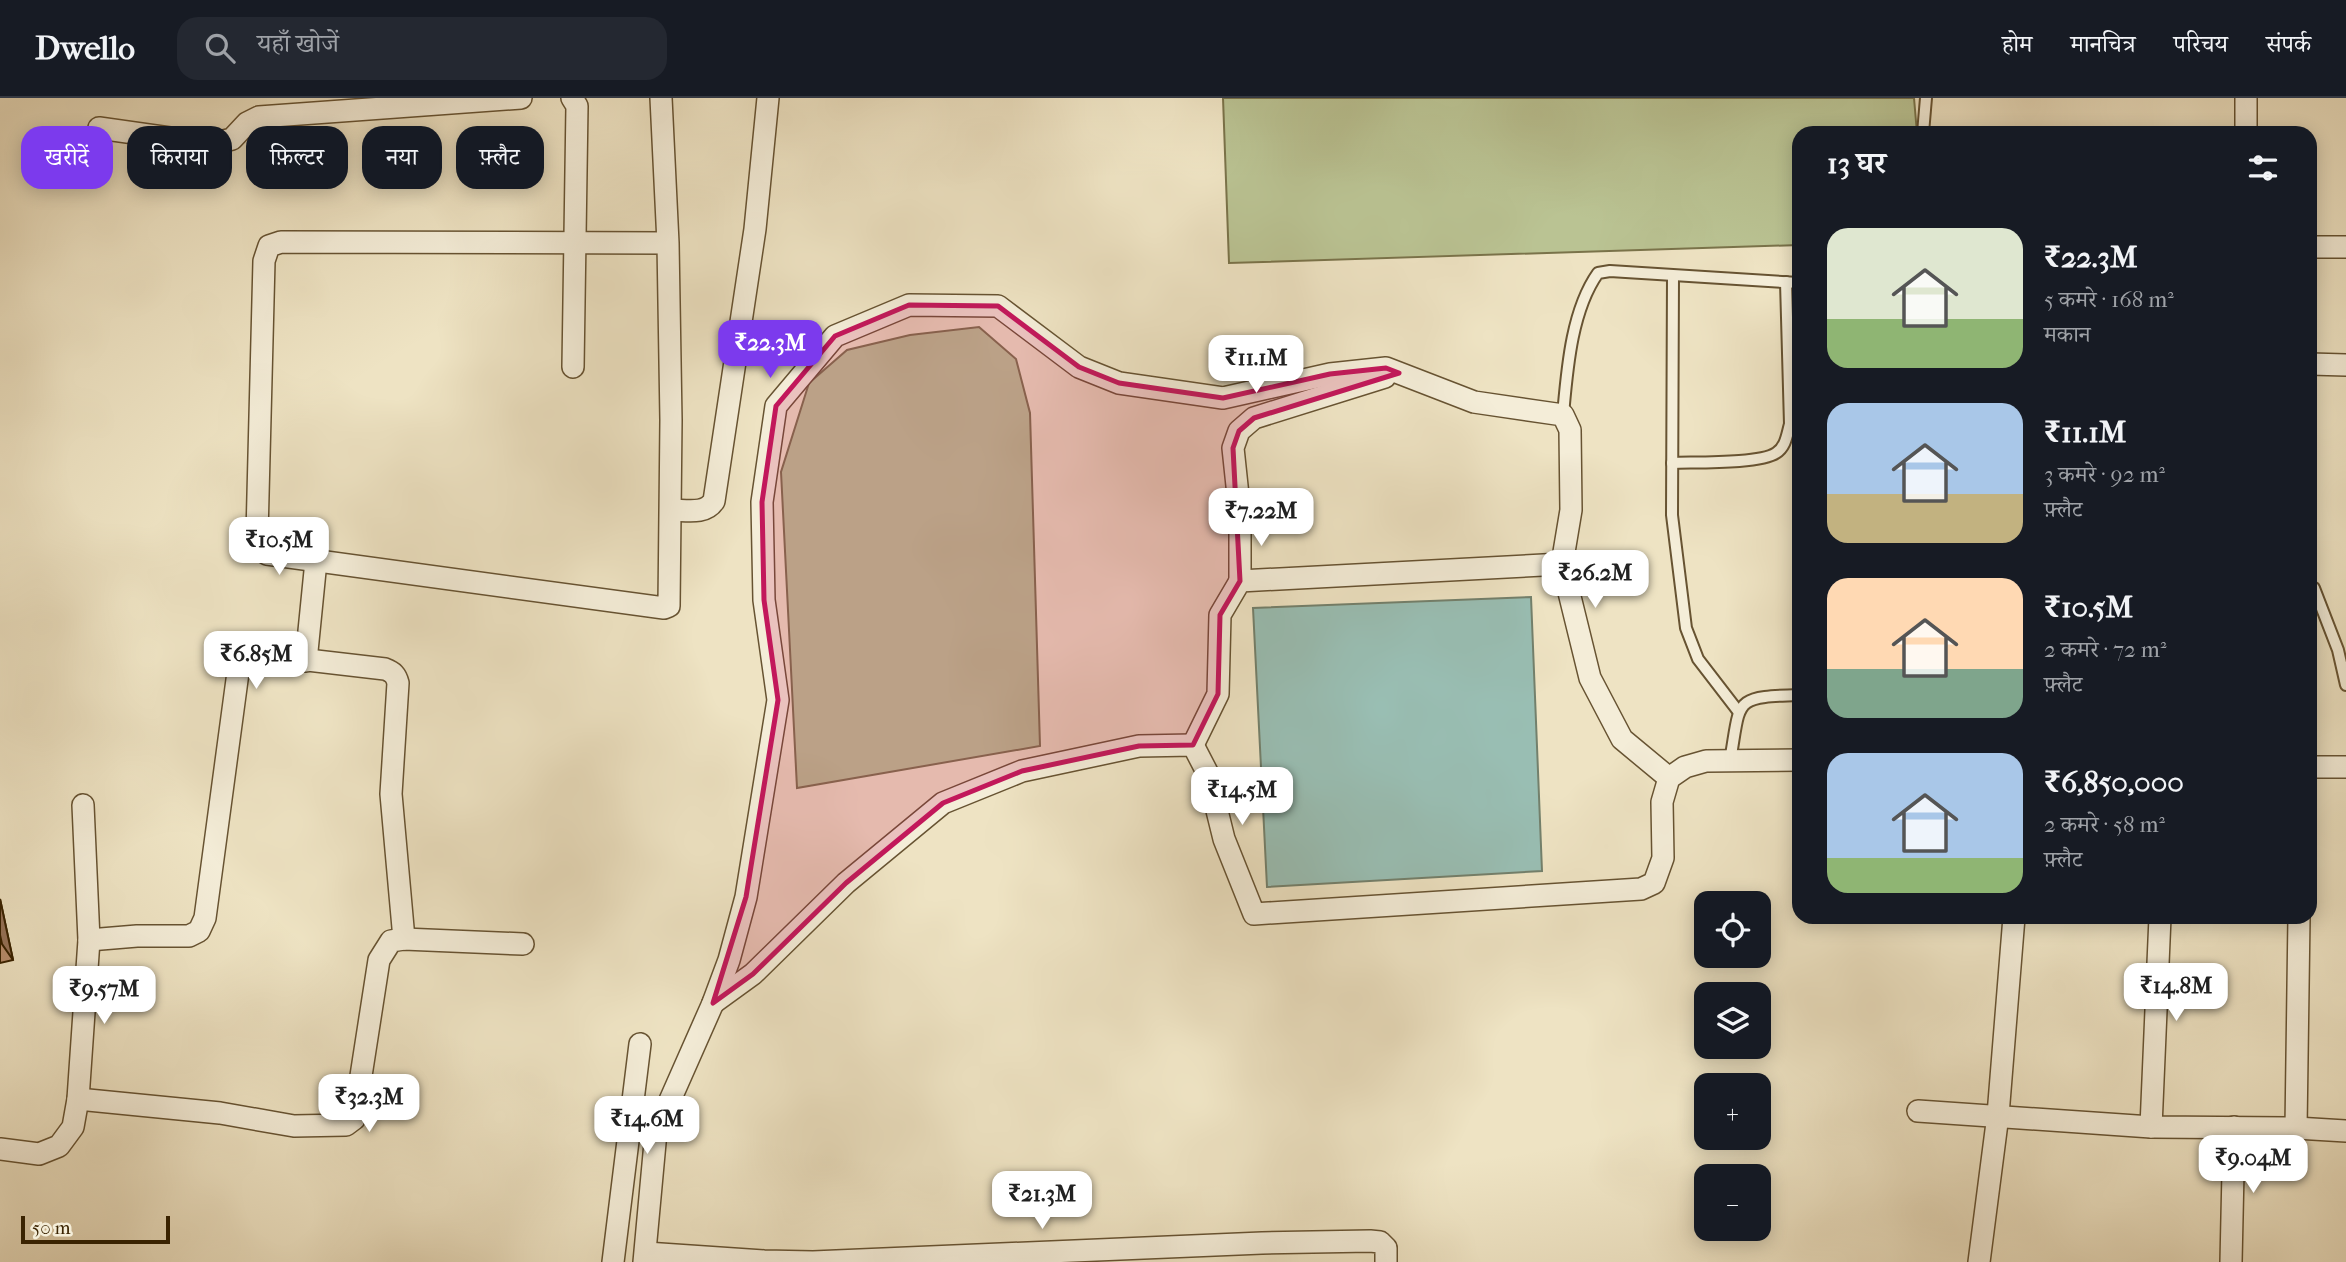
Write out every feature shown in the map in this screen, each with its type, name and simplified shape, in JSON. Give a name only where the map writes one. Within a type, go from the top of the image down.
[{"type":"street","points":[[113,130],[212,144],[232,139],[247,123],[259,117],[521,98]]},
{"type":"street","points":[[572,98],[577,106],[573,367]]},
{"type":"street","points":[[661,98],[668,243],[671,510],[669,606],[664,608],[316,561],[267,554],[261,550],[258,542],[264,261],[269,246],[281,242],[668,243]]},
{"type":"street","points":[[671,510],[700,511],[710,508],[714,501],[755,229],[768,98]]},
{"type":"street","points":[[2246,98],[2246,126]]},
{"type":"street","points":[[2317,247],[2346,247]]},
{"type":"street","points":[[1386,1262],[1386,1248],[1380,1242],[1370,1241],[813,1262],[645,1258],[656,1132],[729,960],[746,897],[778,700],[764,600],[762,502],[776,406],[835,336],[909,305],[998,306],[1079,367],[1119,383],[1223,398],[1330,374],[1386,368],[1474,402],[1563,415],[1570,430],[1571,510],[1562,565],[1590,678],[1622,739],[1669,778]]},
{"type":"street","points":[[2317,364],[2346,366]]},
{"type":"street","points":[[1193,745],[1218,694],[1220,615],[1240,581],[1240,514],[1233,448],[1239,430],[1254,418],[1399,373]]},
{"type":"street","points":[[306,660],[316,561]]},
{"type":"street","points":[[1240,581],[1562,565]]},
{"type":"street","points":[[89,940],[189,936],[199,931],[205,918],[241,658],[256,654],[385,669],[393,671],[396,676],[398,683],[391,794],[404,939]]},
{"type":"street","points":[[713,1003],[753,974],[846,883],[943,803],[1022,771],[1139,746],[1193,745]]},
{"type":"street","points":[[1193,745],[1208,774],[1224,839],[1254,914],[1641,889],[1654,883],[1663,858],[1662,802],[1669,778],[1685,766],[1706,761],[1792,760]]},
{"type":"street","points":[[2317,767],[2346,767]]},
{"type":"street","points":[[0,1149],[39,1154],[59,1146],[73,1127],[78,1099],[89,940],[83,805]]},
{"type":"street","points":[[1979,1262],[1998,1115],[2013,924]]},
{"type":"street","points":[[2151,1127],[2160,924]]},
{"type":"street","points":[[2296,1128],[2300,924]]},
{"type":"street","points":[[78,1099],[220,1113],[294,1126],[346,1125],[354,1119],[379,960],[391,941],[404,939],[523,944]]},
{"type":"street","points":[[613,1262],[640,1044]]},
{"type":"street","points":[[1918,1111],[2151,1127],[2346,1131]]},
{"type":"street","points":[[2231,1262],[2234,1127]]},
{"type":"lane","points":[[1924,126],[1926,98]]},
{"type":"lane","points":[[1563,415],[1570,344],[1590,284],[1598,273],[1610,271],[1792,282]]},
{"type":"lane","points":[[1673,275],[1672,515],[1686,628],[1698,659],[1738,711]]},
{"type":"lane","points":[[1672,463],[1763,459],[1778,453],[1786,441],[1790,424],[1786,282]]},
{"type":"lane","points":[[2317,596],[2338,650],[2346,685]]},
{"type":"lane","points":[[1730,761],[1738,711],[1747,700],[1755,697],[1792,695]]},
{"type":"highlighted area","points":[[909,305],[998,306],[1079,367],[1119,383],[1223,398],[1330,374],[1386,368],[1399,373],[1254,418],[1239,431],[1233,448],[1240,581],[1220,615],[1218,694],[1193,745],[1139,746],[1022,771],[943,803],[846,883],[753,974],[713,1003],[746,897],[778,700],[764,600],[762,502],[776,406],[835,336]]},
{"type":"green space","points":[[1223,98],[1914,98],[1916,126],[1792,126],[1792,245],[1229,263]]},
{"type":"green space","points":[[979,327],[1016,359],[1030,413],[1040,746],[797,788],[781,472],[809,383],[847,350],[910,335]]},
{"type":"water","points":[[1531,597],[1542,871],[1267,887],[1253,608]]}]
